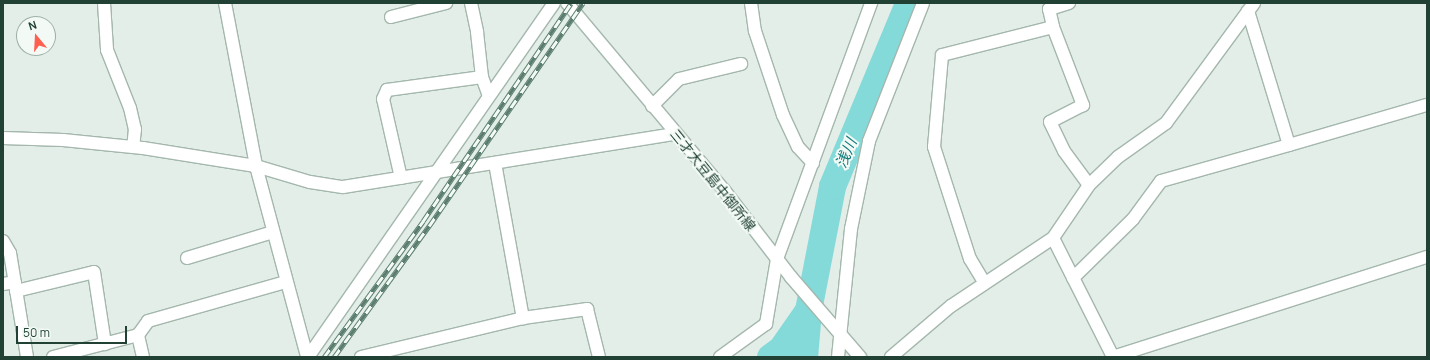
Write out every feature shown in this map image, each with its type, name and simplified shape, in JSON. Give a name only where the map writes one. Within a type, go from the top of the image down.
[{"type":"street","points":[[104,3],[107,50],[130,108],[135,129],[133,147]]},
{"type":"street","points":[[225,3],[256,166],[307,357]]},
{"type":"street","points":[[391,17],[446,3]]},
{"type":"street","points":[[471,3],[477,32],[482,77],[489,96]]},
{"type":"street","points":[[307,357],[554,3]]},
{"type":"street","name":"三才大豆島中御所線","points":[[567,3],[676,134],[791,277],[860,357]]},
{"type":"street","points":[[751,3],[755,30],[783,115],[798,147],[813,163]]},
{"type":"street","points":[[720,357],[766,324],[777,259],[871,3]]},
{"type":"street","points":[[838,357],[842,337],[851,229],[869,141],[923,3]]},
{"type":"street","points":[[1070,3],[1049,9],[1053,27],[1083,105],[1050,122],[1064,150],[1089,185]]},
{"type":"street","points":[[1251,7],[1289,145]]},
{"type":"street","points":[[891,357],[951,306],[984,282],[1053,238],[1089,185],[1118,158],[1166,123],[1251,7]]},
{"type":"street","points":[[984,282],[970,259],[934,147],[942,55],[1053,27]]},
{"type":"street","points":[[652,106],[679,79],[741,64]]},
{"type":"street","points":[[401,178],[383,99],[387,90],[482,77]]},
{"type":"street","points":[[1073,278],[1133,220],[1161,181],[1427,105]]},
{"type":"street","points":[[3,138],[63,140],[133,147],[256,166],[310,182],[343,187],[676,134]]},
{"type":"street","points":[[495,164],[523,318]]},
{"type":"street","points":[[187,258],[273,232]]},
{"type":"street","points":[[1053,238],[1113,357],[1427,257]]},
{"type":"street","points":[[3,242],[10,253],[11,286],[27,357]]},
{"type":"street","points":[[11,286],[94,272],[105,344]]},
{"type":"street","points":[[53,357],[138,335],[148,321],[286,282]]},
{"type":"street","points":[[361,357],[523,318],[587,309],[599,357]]},
{"type":"street","points":[[138,335],[143,357]]},
{"type":"waterway","name":"浅川","points":[[804,357],[808,310],[832,186],[908,3]]},
{"type":"waterway","points":[[770,357],[781,349],[806,313]]},
{"type":"railway","points":[[324,357],[423,221],[571,3]]},
{"type":"railway","points":[[334,357],[429,226],[583,3]]}]
